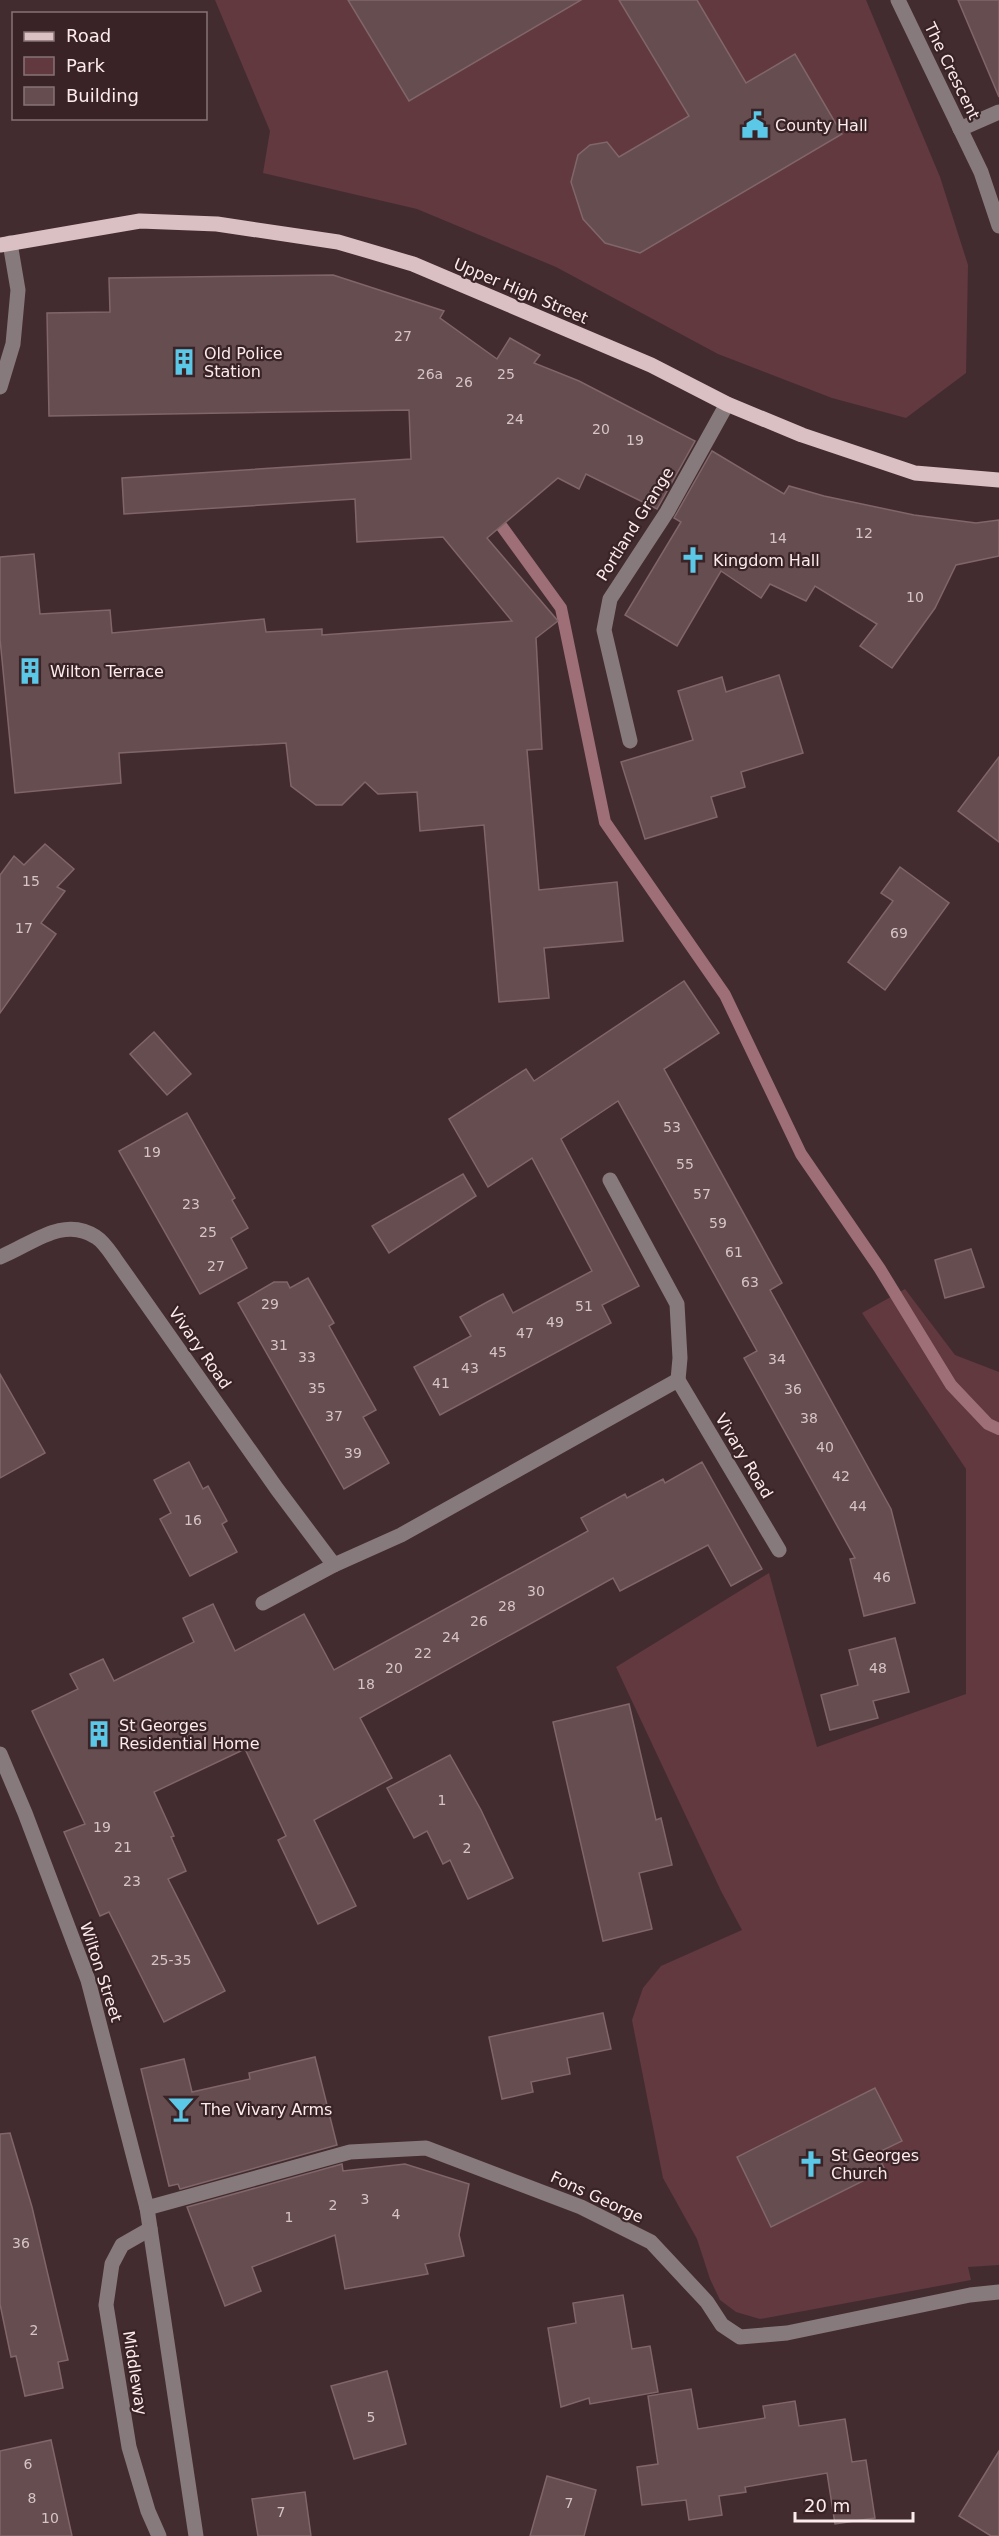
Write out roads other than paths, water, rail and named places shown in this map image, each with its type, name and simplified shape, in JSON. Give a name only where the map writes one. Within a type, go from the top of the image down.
[{"type":"main road","name":"Upper High Street","points":[[5,244],[140,221],[217,224],[338,242],[413,264],[651,365],[727,404],[802,435],[915,473],[999,480]]},
{"type":"street","name":"The Crescent","points":[[898,0],[981,172],[999,226]]},
{"type":"street","points":[[960,129],[999,112]]},
{"type":"street","points":[[0,387],[13,344],[18,290],[5,244]]},
{"type":"street","name":"Portland Grange","points":[[630,741],[604,630],[610,598],[667,512],[727,404]]},
{"type":"street","points":[[263,1603],[334,1565],[411,1530],[678,1380],[680,1358],[677,1304],[610,1180]]},
{"type":"street","name":"Vivary Road","points":[[0,1257],[50,1233],[74,1228],[97,1238],[116,1258],[277,1489],[334,1565]]},
{"type":"street","name":"Vivary Road","points":[[678,1380],[779,1550]]},
{"type":"street","name":"Wilton Street","points":[[0,1754],[25,1813],[88,1980],[147,2208]]},
{"type":"street","name":"Fons George","points":[[147,2208],[350,2152],[426,2148],[581,2207],[651,2242],[707,2302],[722,2325],[740,2337],[787,2333],[970,2295],[999,2292]]},
{"type":"street","points":[[147,2208],[196,2536]]},
{"type":"street","name":"Middleway","points":[[150,2229],[122,2245],[112,2264],[106,2305],[129,2447],[148,2511],[159,2536]]},
{"type":"waterway","points":[[492,513],[561,608],[605,822],[725,995],[801,1154],[880,1269],[951,1385],[988,1424],[999,1429]]},
{"type":"place","name":"County Hall","points":[[755,125]]},
{"type":"place","name":"Old Police Station","points":[[184,362]]},
{"type":"place","name":"Kingdom Hall","points":[[693,560]]},
{"type":"place","name":"Wilton Terrace","points":[[30,671]]},
{"type":"place","name":"St Georges Residential Home","points":[[99,1734]]},
{"type":"place","name":"The Vivary Arms","points":[[181,2109]]},
{"type":"place","name":"St Georges Church","points":[[811,2164]]}]
